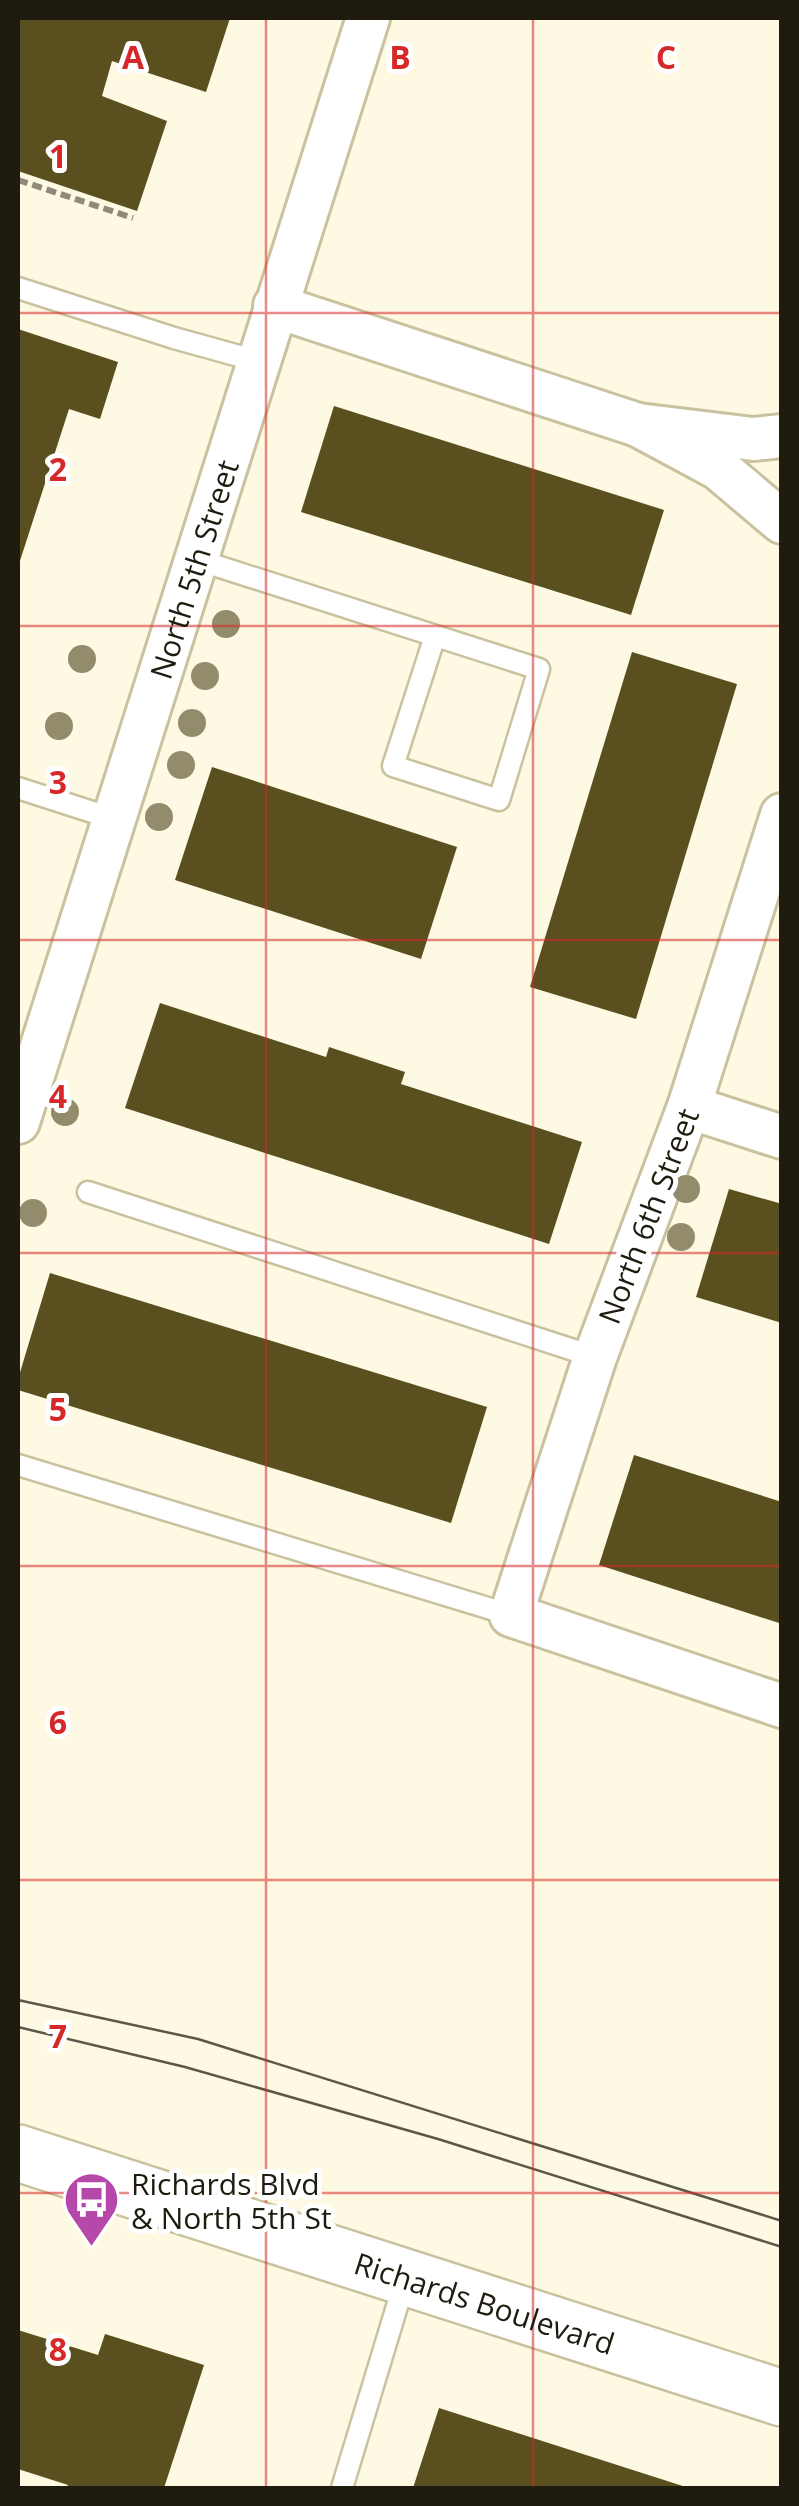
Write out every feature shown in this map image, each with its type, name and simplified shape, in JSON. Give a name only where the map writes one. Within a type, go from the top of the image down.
[{"type":"main road","name":"Richards Boulevard","points":[[18,2153],[782,2398]]},
{"type":"street","name":"North 5th Street","points":[[18,1122],[368,18]]},
{"type":"street","points":[[275,306],[638,425],[718,468],[782,522]]},
{"type":"street","points":[[638,425],[753,439],[782,436]]},
{"type":"street","name":"North 6th Street","points":[[511,1615],[595,1357],[690,1107],[782,815]]},
{"type":"street","points":[[690,1107],[782,1137]]},
{"type":"street","points":[[511,1615],[782,1706]]},
{"type":"lane","points":[[18,288],[257,361]]},
{"type":"lane","points":[[195,560],[539,669],[500,800],[393,766],[434,636]]},
{"type":"lane","points":[[18,788],[114,819]]},
{"type":"lane","points":[[88,1192],[595,1357]]},
{"type":"lane","points":[[18,1465],[511,1615]]},
{"type":"lane","points":[[342,2488],[406,2277]]},
{"type":"path","points":[[18,180],[133,218]]},
{"type":"building","points":[[18,18],[230,18],[206,92],[112,61],[102,96],[167,121],[137,211],[18,171]]},
{"type":"building","points":[[18,329],[118,362],[100,419],[69,409],[18,567]]},
{"type":"building","points":[[334,406],[664,510],[631,615],[301,512]]},
{"type":"building","points":[[632,652],[737,684],[636,1019],[530,987]]},
{"type":"building","points":[[212,767],[457,847],[421,959],[175,880]]},
{"type":"building","points":[[160,1003],[326,1057],[329,1047],[405,1072],[401,1084],[582,1142],[549,1244],[125,1108]]},
{"type":"building","points":[[729,1189],[782,1204],[782,1323],[696,1297]]},
{"type":"building","points":[[50,1273],[487,1407],[451,1523],[18,1390]]},
{"type":"building","points":[[634,1455],[782,1502],[782,1624],[599,1565]]},
{"type":"building","points":[[18,2330],[98,2355],[105,2334],[204,2365],[164,2488],[66,2488],[68,2485],[18,2469]]},
{"type":"building","points":[[439,2408],[689,2488],[413,2488]]},
{"type":"tram line","points":[[18,2000],[198,2039],[782,2221]]},
{"type":"tram line","points":[[18,2027],[185,2067],[438,2139],[782,2247]]},
{"type":"place","name":"Richards Blvd & North 5th St","points":[[92,2249]]}]
